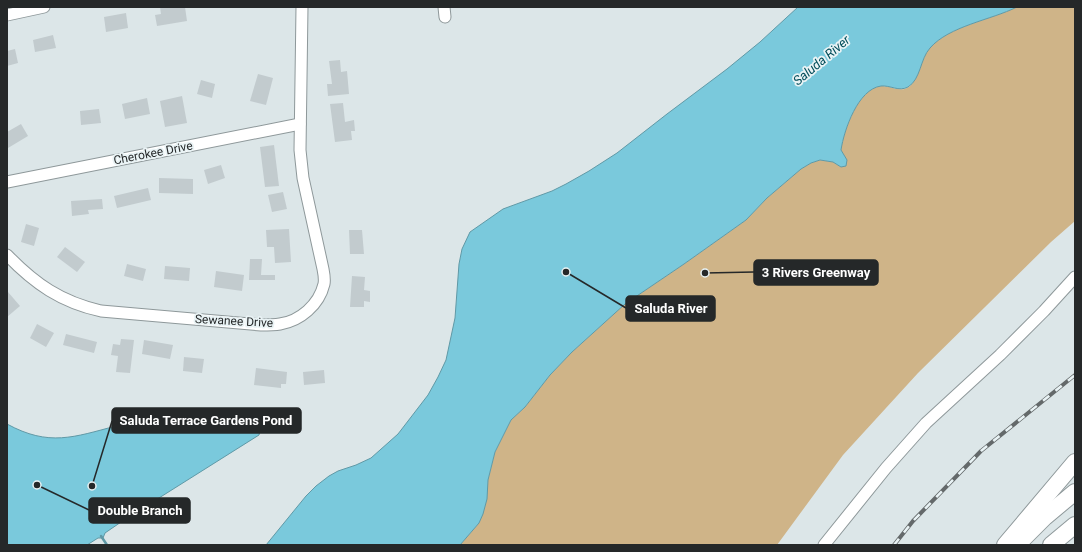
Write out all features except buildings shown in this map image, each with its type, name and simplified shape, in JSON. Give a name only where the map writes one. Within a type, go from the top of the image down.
[{"type":"highway","points":[[1005,545],[1075,462]]},
{"type":"highway","points":[[1017,545],[1075,492]]},
{"type":"highway","points":[[1051,545],[1075,525]]},
{"type":"street","points":[[7,14],[44,7]]},
{"type":"street","name":"Sewanee Drive","points":[[7,255],[34,281],[58,296],[81,306],[101,311],[261,325],[281,324],[297,318],[311,308],[320,297],[324,283],[323,269],[303,178],[300,150],[302,7]]},
{"type":"street","name":"Cherokee Drive","points":[[7,182],[300,124]]},
{"type":"street","points":[[824,545],[886,468],[926,423],[1000,355],[1075,277]]},
{"type":"shaded area","points":[[1017,7],[1075,7],[1075,221],[1051,242],[918,373],[843,455],[777,545],[460,545],[479,523],[485,506],[488,480],[495,452],[511,420],[525,407],[550,375],[572,352],[625,304],[746,220],[767,198],[801,169],[820,160],[833,162],[841,167],[845,157],[841,150],[845,132],[859,102],[865,94],[881,86],[900,89],[907,88],[914,82],[927,52],[938,40],[959,29]]},
{"type":"water","name":"Saluda River","points":[[798,7],[1017,7],[959,29],[938,40],[930,48],[924,58],[916,79],[908,87],[898,89],[881,86],[865,94],[859,102],[845,132],[841,150],[847,160],[846,166],[841,167],[833,162],[820,160],[801,169],[767,198],[746,220],[625,304],[572,352],[550,375],[525,407],[511,420],[495,452],[488,480],[487,499],[483,514],[479,523],[460,545],[266,545],[316,486],[338,471],[371,458],[398,434],[428,395],[446,360],[455,318],[459,264],[462,249],[470,232],[503,209],[552,191],[589,171],[617,153],[727,69],[760,42]]},
{"type":"water","points":[[159,420],[220,426],[248,423],[259,426],[260,431],[259,435],[124,520],[105,533],[103,538],[98,538],[87,545],[7,545],[7,424],[36,436],[62,438],[87,434],[116,426]]},
{"type":"waterway","points":[[101,536],[107,545]]},
{"type":"railway","points":[[894,545],[913,521],[981,451],[1075,375]]},
{"type":"place","name":"Saluda River","points":[[566,272]]},
{"type":"place","name":"3 Rivers Greenway","points":[[705,273]]},
{"type":"place","name":"Double Branch","points":[[37,485]]},
{"type":"place","name":"Saluda Terrace Gardens Pond","points":[[92,486]]}]
